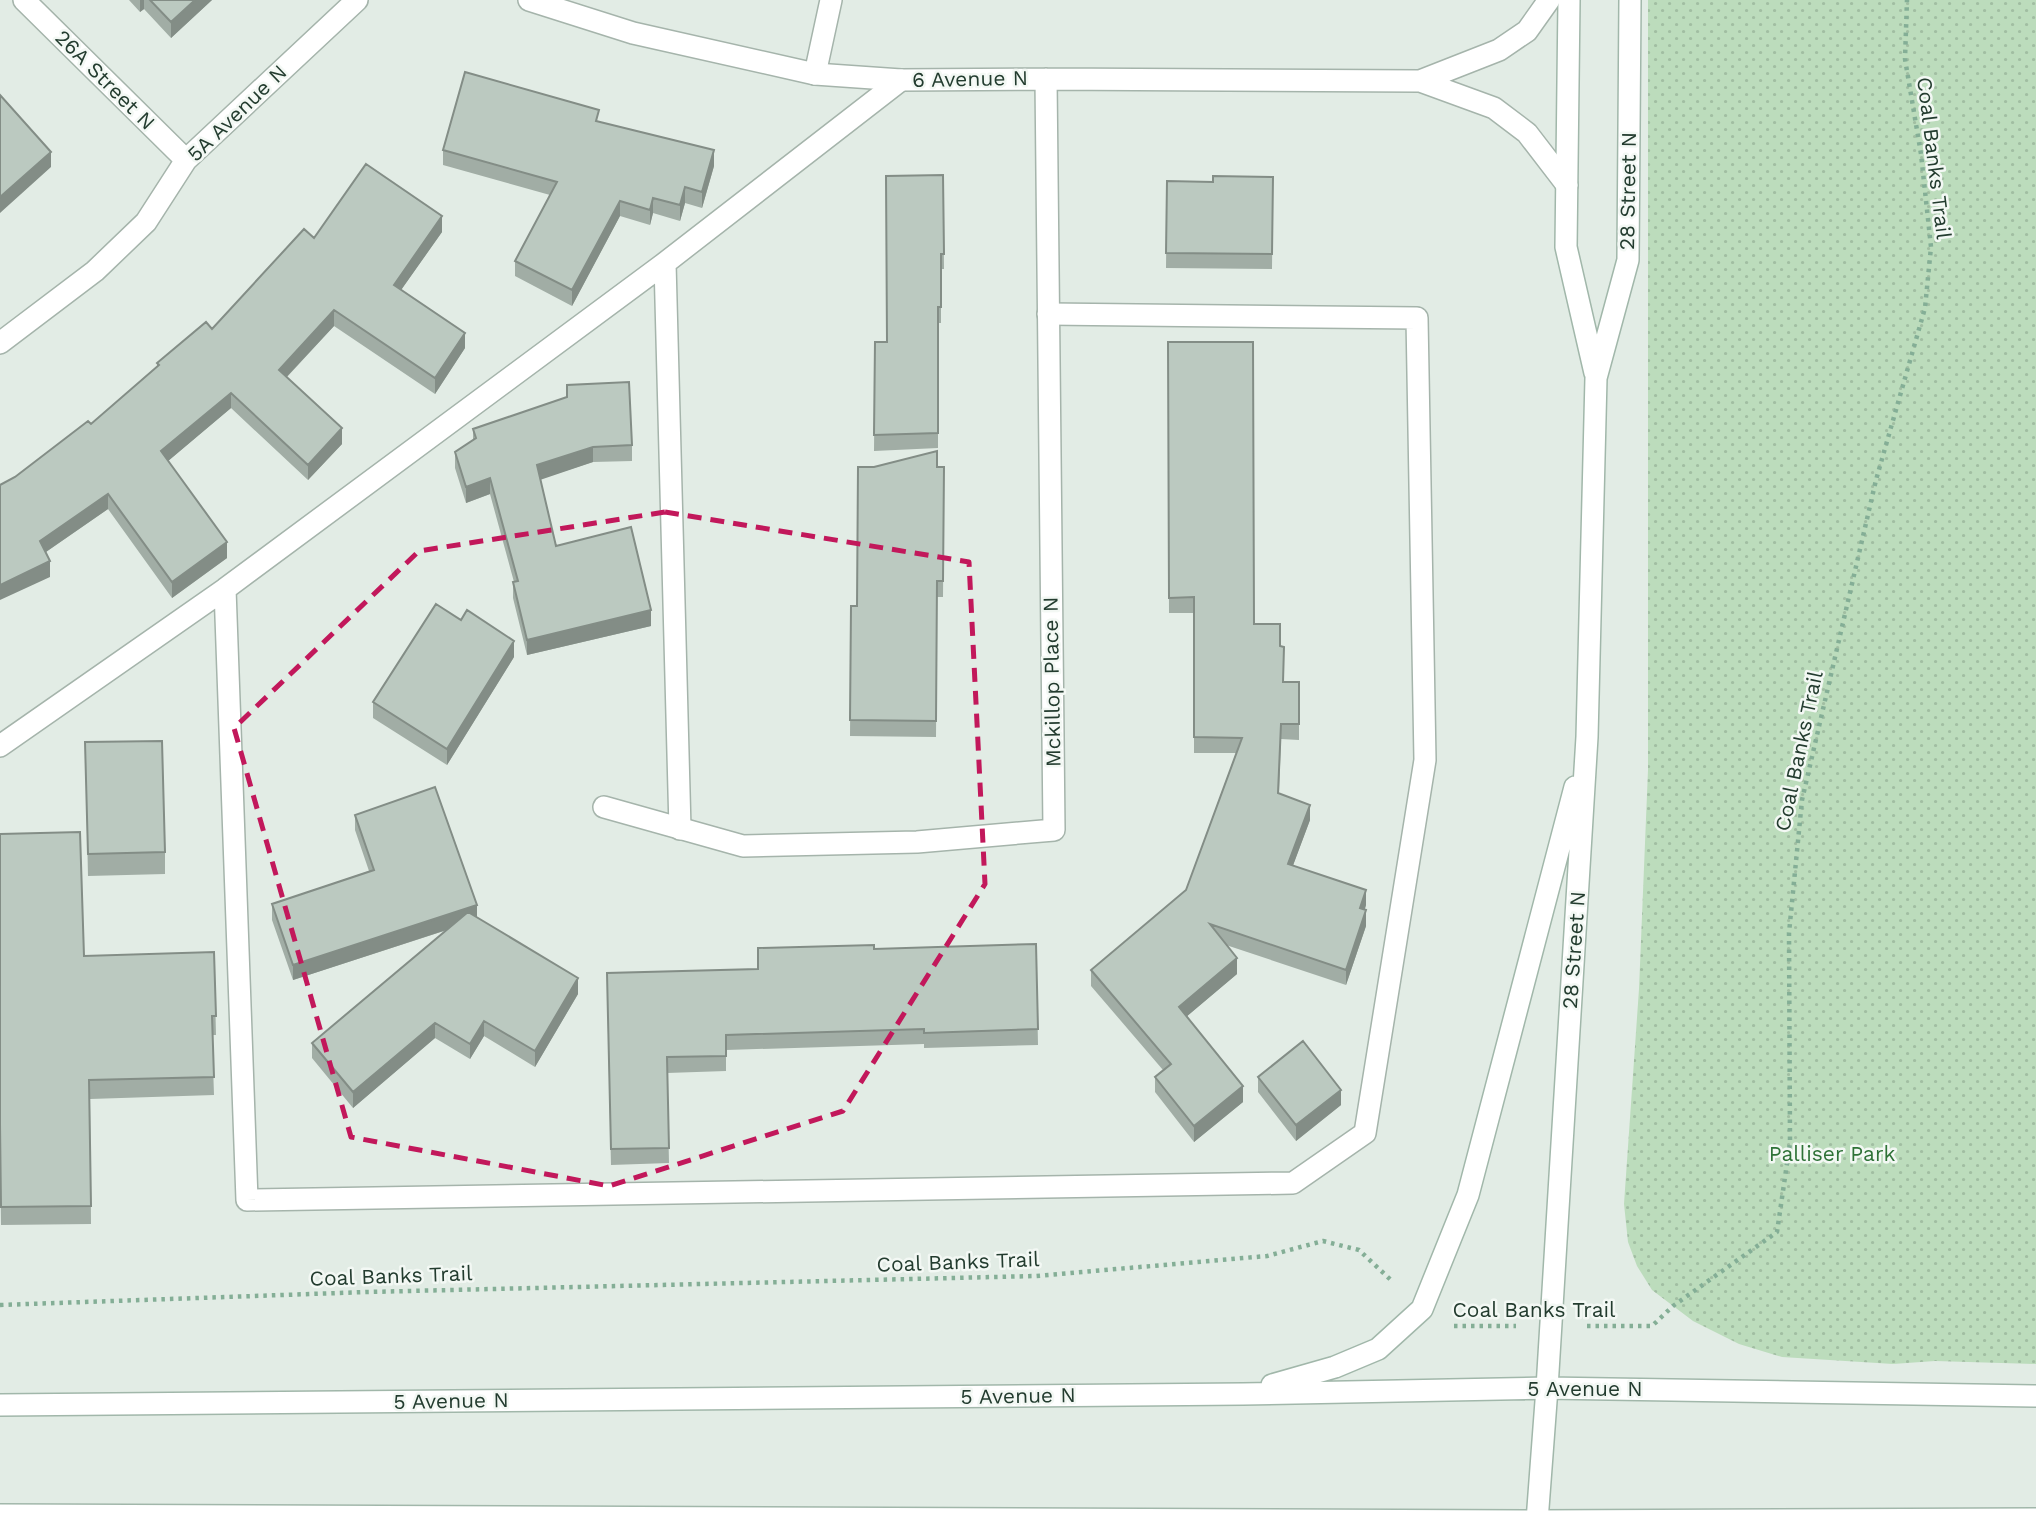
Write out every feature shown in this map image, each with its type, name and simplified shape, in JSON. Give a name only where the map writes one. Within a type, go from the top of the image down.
[{"type":"main road","name":"26A Street N","points":[[24,0],[186,160]]},
{"type":"main road","name":"5A Avenue N","points":[[0,343],[95,271],[146,222],[186,160],[357,0]]},
{"type":"main road","name":"6 Avenue N","points":[[529,0],[634,33],[815,74],[901,80],[1420,81],[1493,108],[1527,133],[1567,185]]},
{"type":"main road","points":[[815,74],[831,0]]},
{"type":"main road","name":"6 Avenue N","points":[[1420,81],[1499,50],[1527,31],[1549,0]]},
{"type":"main road","name":"28 Street N","points":[[1569,0],[1566,247],[1596,378]]},
{"type":"main road","name":"28 Street N","points":[[1537,1521],[1587,737],[1596,378],[1628,260],[1630,0]]},
{"type":"main road","name":"Mckillop Place N","points":[[604,807],[743,846],[917,842],[1054,830],[1046,79]]},
{"type":"main road","points":[[0,746],[225,589],[665,263],[901,80]]},
{"type":"main road","points":[[665,263],[680,828]]},
{"type":"main road","points":[[225,589],[247,1200],[1293,1183],[1366,1133],[1425,760],[1417,318],[1048,314]]},
{"type":"main road","points":[[1243,1394],[1335,1367],[1378,1349],[1422,1310],[1468,1195],[1587,737]]},
{"type":"main road","name":"5 Avenue N","points":[[0,1405],[1243,1394],[1547,1388],[2036,1395]]},
{"type":"main road","points":[[0,1515],[1537,1521],[2036,1519]]},
{"type":"path","name":"Coal Banks Trail","points":[[0,1305],[354,1292],[1036,1276],[1267,1256],[1324,1241],[1359,1250],[1442,1326],[1652,1326],[1673,1306],[1777,1232],[1790,1143],[1789,933],[1802,800],[1875,480],[1925,308],[1931,247],[1921,154],[1905,59],[1907,0]]},
{"type":"highlighted area","points":[[665,512],[969,562],[985,884],[843,1111],[609,1186],[351,1137],[234,728],[419,551]]},
{"type":"green space","name":"Palliser Park","points":[[1648,0],[2036,0],[2036,1364],[1935,1361],[1893,1364],[1782,1357],[1739,1344],[1693,1321],[1652,1290],[1637,1266],[1628,1242],[1624,1204],[1639,989],[1648,770]]},
{"type":"building","points":[[150,0],[195,0],[171,22]]},
{"type":"building","points":[[465,72],[599,110],[596,121],[714,150],[702,192],[685,187],[680,205],[653,198],[650,210],[620,201],[572,290],[515,261],[557,182],[443,150]]},
{"type":"building","points":[[0,95],[51,152],[0,197]]},
{"type":"building","points":[[366,164],[442,216],[394,285],[465,333],[435,378],[334,310],[279,370],[342,428],[308,465],[231,393],[161,451],[227,542],[172,582],[108,494],[40,541],[50,561],[0,585],[0,485],[15,477],[88,421],[91,424],[206,322],[212,329],[304,229],[314,238]]},
{"type":"building","points":[[943,175],[944,254],[941,254],[941,307],[938,307],[938,433],[874,435],[875,342],[887,342],[886,176]]},
{"type":"building","points":[[1213,176],[1273,177],[1272,254],[1166,253],[1167,181],[1213,182]]},
{"type":"building","points":[[1168,342],[1253,342],[1254,624],[1280,624],[1280,646],[1284,647],[1283,682],[1299,682],[1299,724],[1281,724],[1278,793],[1310,805],[1288,864],[1366,890],[1360,908],[1366,910],[1346,970],[1210,924],[1237,958],[1179,1007],[1243,1086],[1194,1126],[1155,1077],[1171,1064],[1091,970],[1186,890],[1242,738],[1194,737],[1194,597],[1169,598]]},
{"type":"building","points":[[629,382],[632,445],[593,447],[537,465],[556,546],[631,527],[651,610],[527,640],[513,582],[518,581],[490,478],[466,487],[455,452],[476,438],[473,429],[567,397],[567,385]]},
{"type":"building","points":[[937,451],[937,467],[944,467],[943,581],[937,581],[936,721],[850,720],[851,606],[857,606],[858,467],[874,467]]},
{"type":"building","points":[[436,604],[461,620],[467,610],[514,641],[447,749],[373,702]]},
{"type":"building","points":[[162,741],[165,852],[88,854],[85,742]]},
{"type":"building","points":[[435,787],[477,905],[293,965],[272,904],[374,870],[355,815]]},
{"type":"building","points":[[80,832],[84,956],[214,952],[214,1077],[89,1080],[91,1206],[1,1207],[0,834]]},
{"type":"building","points":[[468,912],[578,978],[535,1051],[484,1021],[470,1044],[435,1023],[353,1092],[312,1043]]},
{"type":"building","points":[[1036,944],[1038,1029],[924,1033],[924,1029],[726,1035],[726,1056],[667,1057],[669,1148],[611,1149],[607,973],[758,969],[758,948],[874,945],[874,949]]},
{"type":"building","points":[[1303,1041],[1341,1090],[1296,1125],[1258,1077]]}]
